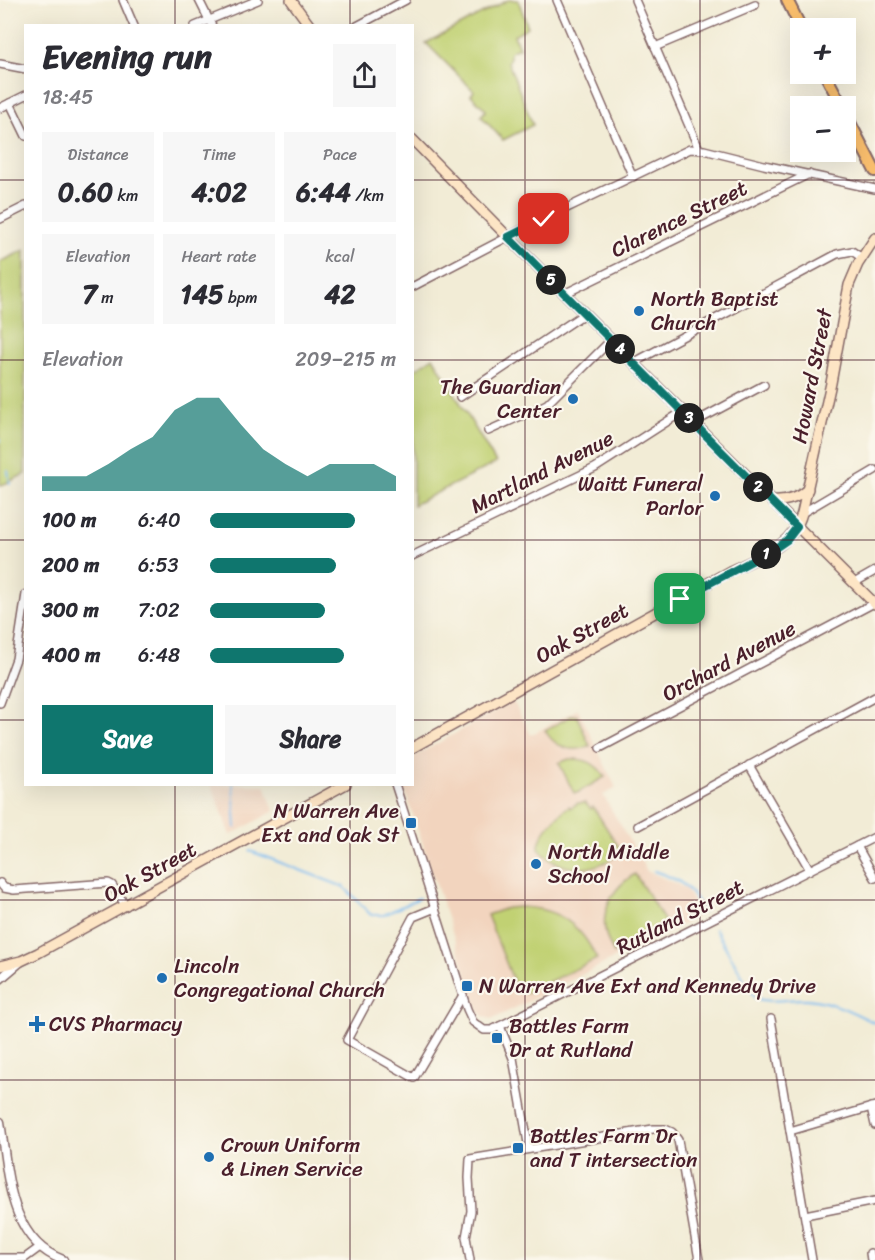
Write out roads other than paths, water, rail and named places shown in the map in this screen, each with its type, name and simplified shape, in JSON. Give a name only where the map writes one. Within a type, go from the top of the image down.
[{"type":"main road","points":[[291,0],[309,24]]},
{"type":"main road","points":[[787,0],[796,18]]},
{"type":"main road","points":[[856,134],[875,171]]},
{"type":"main road","points":[[414,141],[874,603]]},
{"type":"main road","name":"Howard Street","points":[[797,527],[808,489],[831,383],[851,278],[875,238]]},
{"type":"main road","points":[[771,501],[782,502],[794,499],[808,489]]},
{"type":"main road","name":"Oak Street","points":[[414,747],[730,571],[774,549],[787,540],[797,527]]},
{"type":"main road","name":"Oak Street","points":[[0,966],[21,961],[126,906],[342,786]]},
{"type":"street","points":[[123,0],[133,24]]},
{"type":"street","points":[[199,0],[210,23],[258,0]]},
{"type":"street","points":[[557,0],[633,177]]},
{"type":"street","points":[[635,0],[699,149]]},
{"type":"street","points":[[361,24],[401,1]]},
{"type":"street","points":[[655,47],[755,5]]},
{"type":"street","points":[[0,64],[24,69]]},
{"type":"street","points":[[0,108],[24,96]]},
{"type":"street","points":[[10,103],[24,132]]},
{"type":"street","points":[[414,286],[508,237],[687,150],[699,149],[875,189]]},
{"type":"street","name":"Clarence Street","points":[[564,294],[809,174]]},
{"type":"street","points":[[0,219],[24,207]]},
{"type":"street","points":[[633,363],[837,254],[852,251],[862,258]]},
{"type":"street","points":[[460,397],[584,314]]},
{"type":"street","points":[[488,431],[547,404],[611,340]]},
{"type":"street","points":[[693,423],[764,385]]},
{"type":"street","name":"Martland Avenue","points":[[414,555],[595,468],[682,412]]},
{"type":"street","points":[[802,513],[875,470]]},
{"type":"street","points":[[854,582],[875,571]]},
{"type":"street","name":"Orchard Avenue","points":[[600,748],[874,603]]},
{"type":"street","points":[[0,704],[17,654],[24,607]]},
{"type":"street","points":[[638,826],[875,697]]},
{"type":"street","points":[[749,765],[810,870]]},
{"type":"street","points":[[396,786],[470,1016],[478,1028],[492,1030],[500,1026],[513,1058],[529,1149]]},
{"type":"street","name":"Rutland Street","points":[[500,1026],[875,837]]},
{"type":"street","points":[[857,846],[875,878]]},
{"type":"street","points":[[0,884],[4,888],[14,890],[108,883],[112,885],[126,906]]},
{"type":"street","points":[[435,908],[413,917],[346,1040],[414,1078],[463,994]]},
{"type":"street","points":[[0,979],[21,961]]},
{"type":"street","points":[[771,1019],[812,1260]]},
{"type":"street","points":[[790,1131],[873,1106],[875,1125]]},
{"type":"street","points":[[0,1122],[15,1206],[28,1235],[40,1247],[63,1260]]},
{"type":"street","points":[[470,1260],[466,1237],[471,1212],[470,1159],[653,1129],[672,1132],[678,1140],[699,1260]]},
{"type":"street","points":[[805,1215],[875,1201]]},
{"type":"street","points":[[0,1258],[22,1259],[31,1256],[40,1247]]},
{"type":"waterway","points":[[8,471],[10,484]]},
{"type":"waterway","points":[[233,786],[236,828]]},
{"type":"waterway","points":[[250,851],[344,887],[371,915],[384,915],[419,898]]},
{"type":"waterway","points":[[654,871],[684,885],[704,912]]},
{"type":"waterway","points":[[715,929],[755,998],[767,1001],[816,1000],[842,1008],[875,1023]]},
{"type":"place","name":"North Baptist Church","points":[[639,311]]},
{"type":"place","name":"The Guardian Center","points":[[573,399]]},
{"type":"place","name":"Waitt Funeral Parlor","points":[[715,496]]},
{"type":"place","name":"N Warren Ave Ext and Oak St","points":[[411,823]]},
{"type":"place","name":"North Middle School","points":[[536,864]]},
{"type":"place","name":"Lincoln Congregational Church","points":[[162,978]]},
{"type":"place","name":"N Warren Ave Ext and Kennedy Drive","points":[[467,986]]},
{"type":"place","name":"CVS Pharmacy","points":[[37,1024]]},
{"type":"place","name":"Battles Farm Dr at Rutland","points":[[497,1038]]},
{"type":"place","name":"Battles Farm Dr and T intersection","points":[[518,1148]]},
{"type":"place","name":"Crown Uniform & Linen Service","points":[[209,1157]]}]
